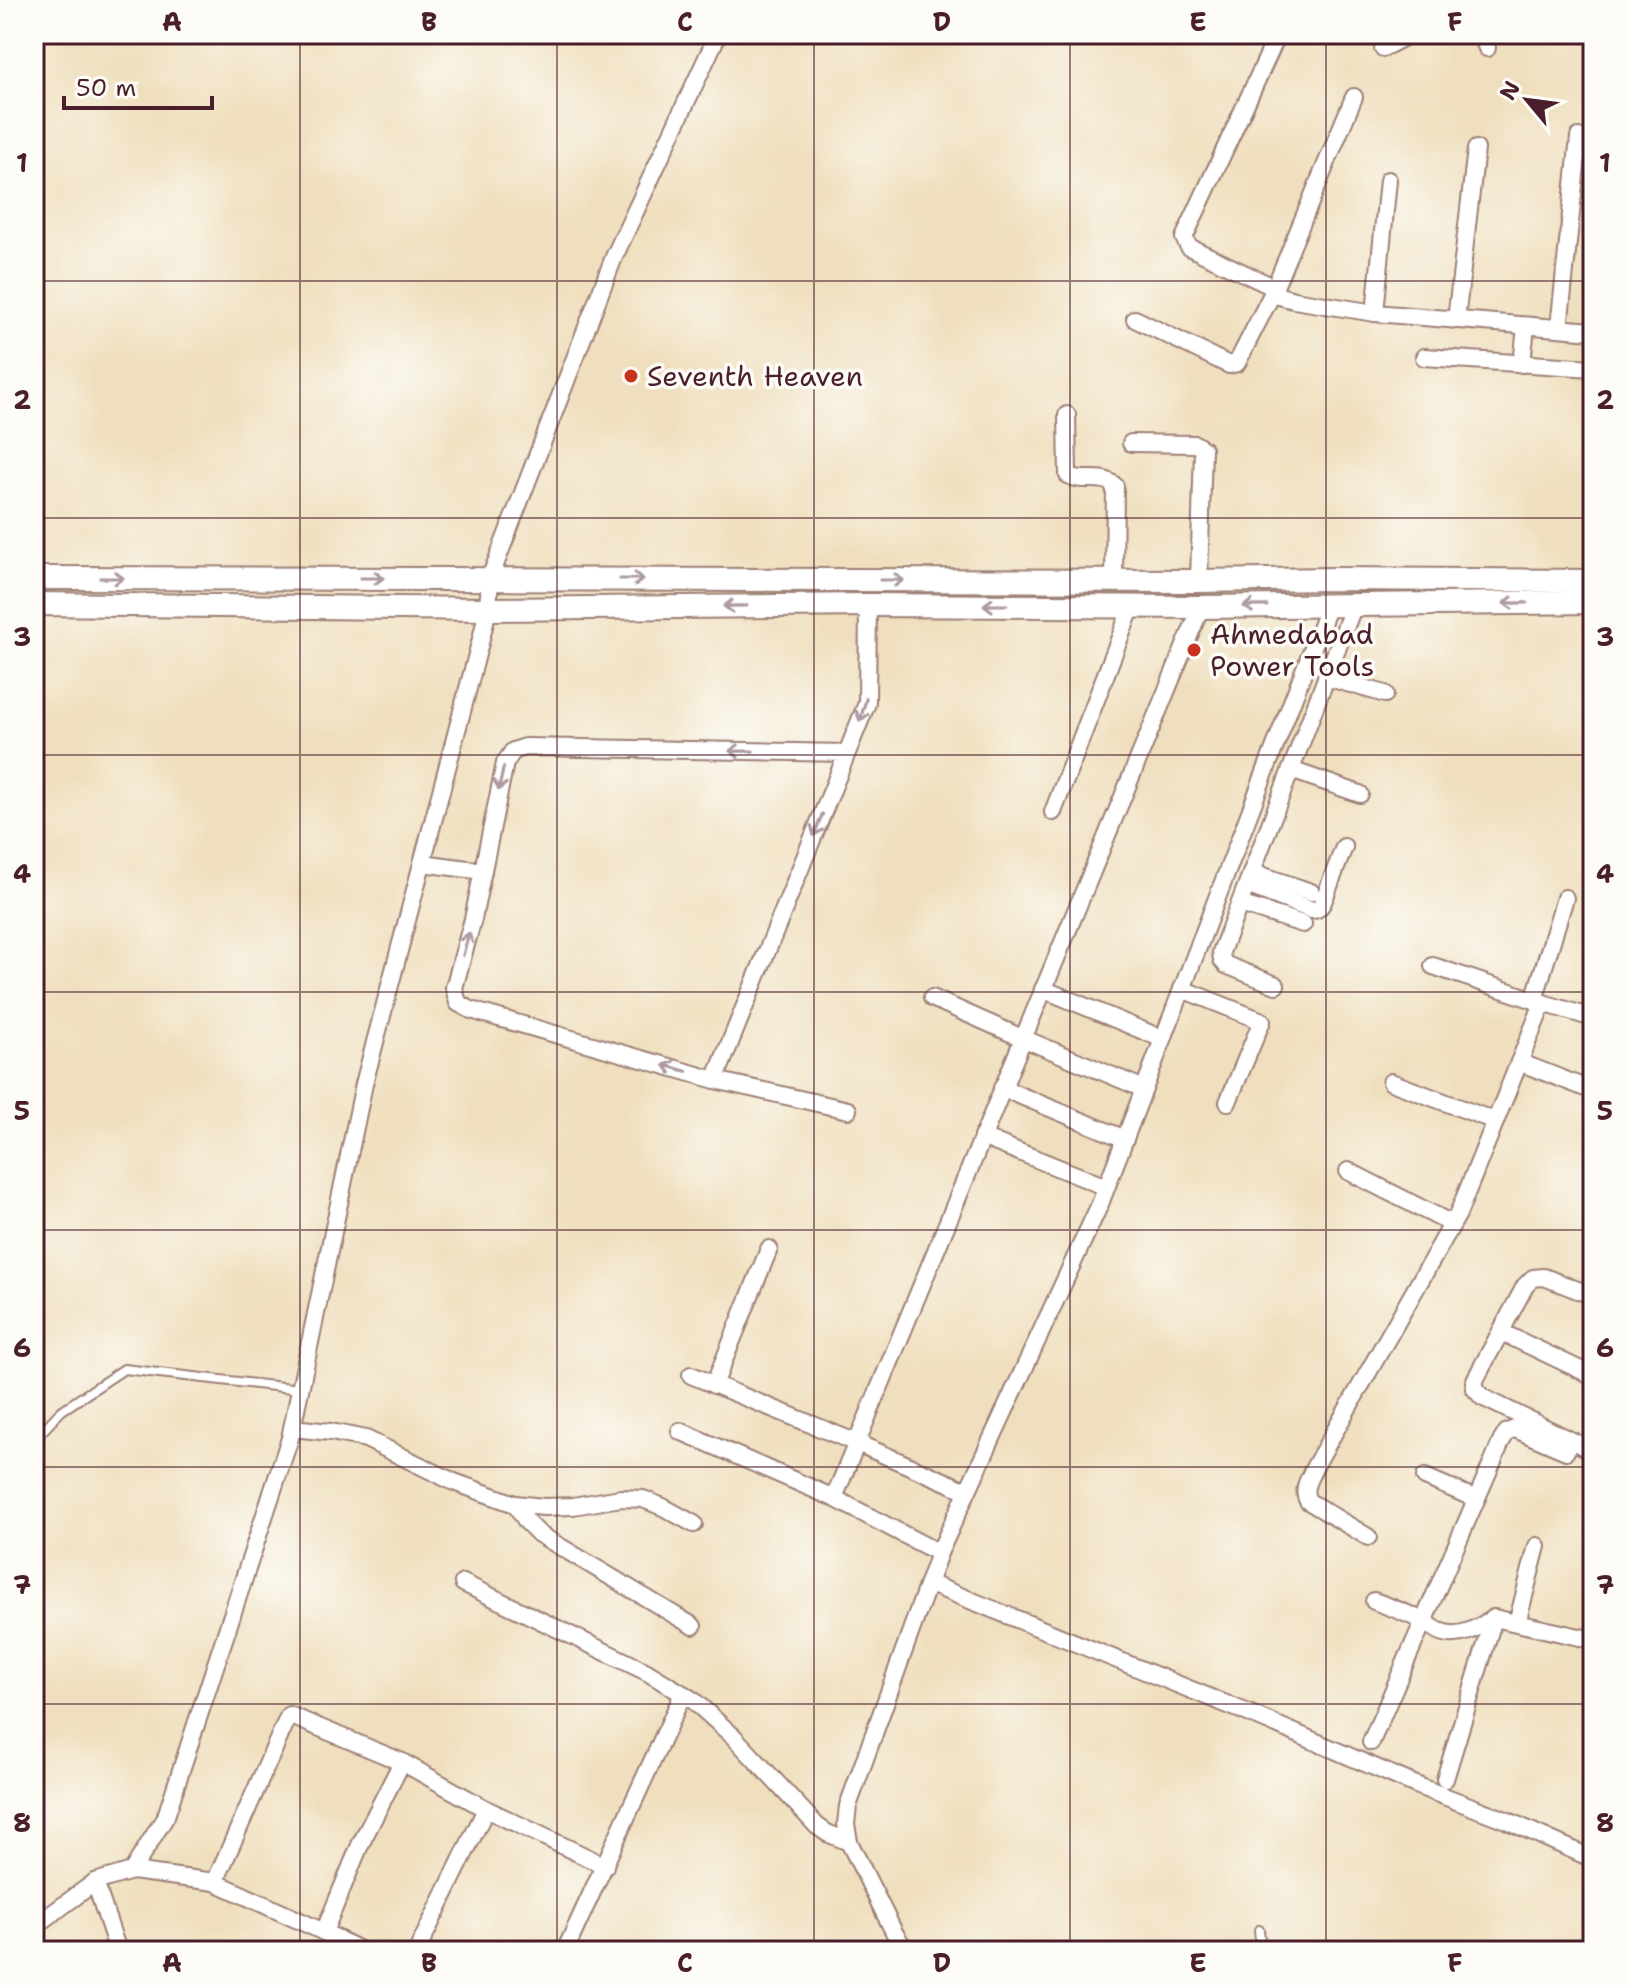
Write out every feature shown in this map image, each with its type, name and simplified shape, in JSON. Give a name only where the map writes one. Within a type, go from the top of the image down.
[{"type":"street","points":[[132,1871],[166,1816],[292,1428],[364,1084],[488,609],[490,578],[614,257],[718,34]]},
{"type":"street","points":[[1278,34],[1184,238],[1189,247],[1294,300],[1375,313],[1593,331]]},
{"type":"street","points":[[1383,48],[1410,34]]},
{"type":"street","points":[[1135,319],[1234,365],[1274,291],[1354,97]]},
{"type":"street","points":[[1559,328],[1579,137]]},
{"type":"street","points":[[1456,320],[1476,149]]},
{"type":"street","points":[[1375,313],[1388,180]]},
{"type":"street","points":[[1522,364],[1526,326]]},
{"type":"street","points":[[1424,357],[1593,368]]},
{"type":"street","points":[[1067,415],[1068,475],[1076,479],[1107,479],[1115,486],[1114,581]]},
{"type":"street","points":[[1131,443],[1195,444],[1203,449],[1199,581]]},
{"type":"street","points":[[34,578],[1593,581]]},
{"type":"street","points":[[34,604],[488,609],[868,605],[1201,607],[1593,602]]},
{"type":"street","points":[[715,1080],[867,703],[868,605]]},
{"type":"street","points":[[906,1951],[849,1842],[846,1824],[848,1806],[939,1553],[1106,1187],[1329,605]]},
{"type":"street","points":[[1276,985],[1226,965],[1221,952],[1354,605]]},
{"type":"street","points":[[1053,812],[1132,606]]},
{"type":"street","points":[[834,1498],[1201,607]]},
{"type":"street","points":[[1326,677],[1385,694]]},
{"type":"street","points":[[847,753],[525,747],[513,751],[505,763],[473,919],[454,988],[458,1003],[471,1010],[715,1080],[848,1110]]},
{"type":"street","points":[[1291,770],[1360,794]]},
{"type":"street","points":[[1249,879],[1316,910],[1323,902],[1344,847]]},
{"type":"street","points":[[422,863],[483,871]]},
{"type":"street","points":[[1249,879],[1311,892]]},
{"type":"street","points":[[1368,1537],[1308,1501],[1305,1489],[1315,1466],[1452,1224],[1519,1062],[1539,1002],[1565,898]]},
{"type":"street","points":[[1240,904],[1303,924]]},
{"type":"street","points":[[1433,966],[1593,1018]]},
{"type":"street","points":[[1043,989],[1163,1039]]},
{"type":"street","points":[[1182,989],[1262,1021],[1228,1102]]},
{"type":"street","points":[[932,998],[1144,1089]]},
{"type":"street","points":[[1519,1062],[1593,1091]]},
{"type":"street","points":[[1391,1082],[1495,1121]]},
{"type":"street","points":[[1002,1088],[1125,1139]]},
{"type":"street","points":[[982,1137],[1106,1187]]},
{"type":"street","points":[[1348,1171],[1452,1224]]},
{"type":"street","points":[[714,1385],[769,1249]]},
{"type":"street","points":[[1593,1296],[1544,1277],[1533,1278],[1525,1286],[1475,1380],[1475,1389],[1482,1397],[1593,1451]]},
{"type":"street","points":[[1501,1332],[1593,1376]]},
{"type":"street","points":[[691,1375],[967,1491]]},
{"type":"street","points":[[292,1428],[366,1439],[454,1482],[515,1504],[573,1506],[621,1498],[643,1499],[694,1524]]},
{"type":"street","points":[[1371,1742],[1507,1432],[1515,1429],[1566,1451]]},
{"type":"street","points":[[680,1431],[834,1498],[939,1553]]},
{"type":"street","points":[[1425,1477],[1476,1499]]},
{"type":"street","points":[[515,1504],[539,1534],[693,1626]]},
{"type":"street","points":[[1517,1623],[1537,1546]]},
{"type":"street","points":[[463,1583],[647,1672],[694,1701],[734,1737],[817,1826],[849,1842]]},
{"type":"street","points":[[928,1583],[1258,1717],[1593,1859]]},
{"type":"street","points":[[1374,1601],[1448,1634],[1478,1628],[1494,1618],[1593,1640]]},
{"type":"street","points":[[1445,1779],[1494,1618]]},
{"type":"street","points":[[565,1951],[683,1694]]},
{"type":"street","points":[[215,1882],[289,1715],[402,1762],[486,1809],[605,1866]]},
{"type":"street","points":[[324,1932],[360,1845],[402,1762]]},
{"type":"street","points":[[417,1951],[486,1809]]},
{"type":"street","points":[[34,1927],[95,1882],[132,1871],[215,1882],[324,1932],[351,1949]]},
{"type":"street","points":[[95,1882],[118,1951]]},
{"type":"lane","points":[[34,1440],[61,1411],[124,1369],[300,1389]]},
{"type":"lane","points":[[1259,1930],[1261,1951]]},
{"type":"place","name":"Seventh Heaven","points":[[631,376]]},
{"type":"place","name":"Ahmedabad Power Tools","points":[[1194,650]]}]
